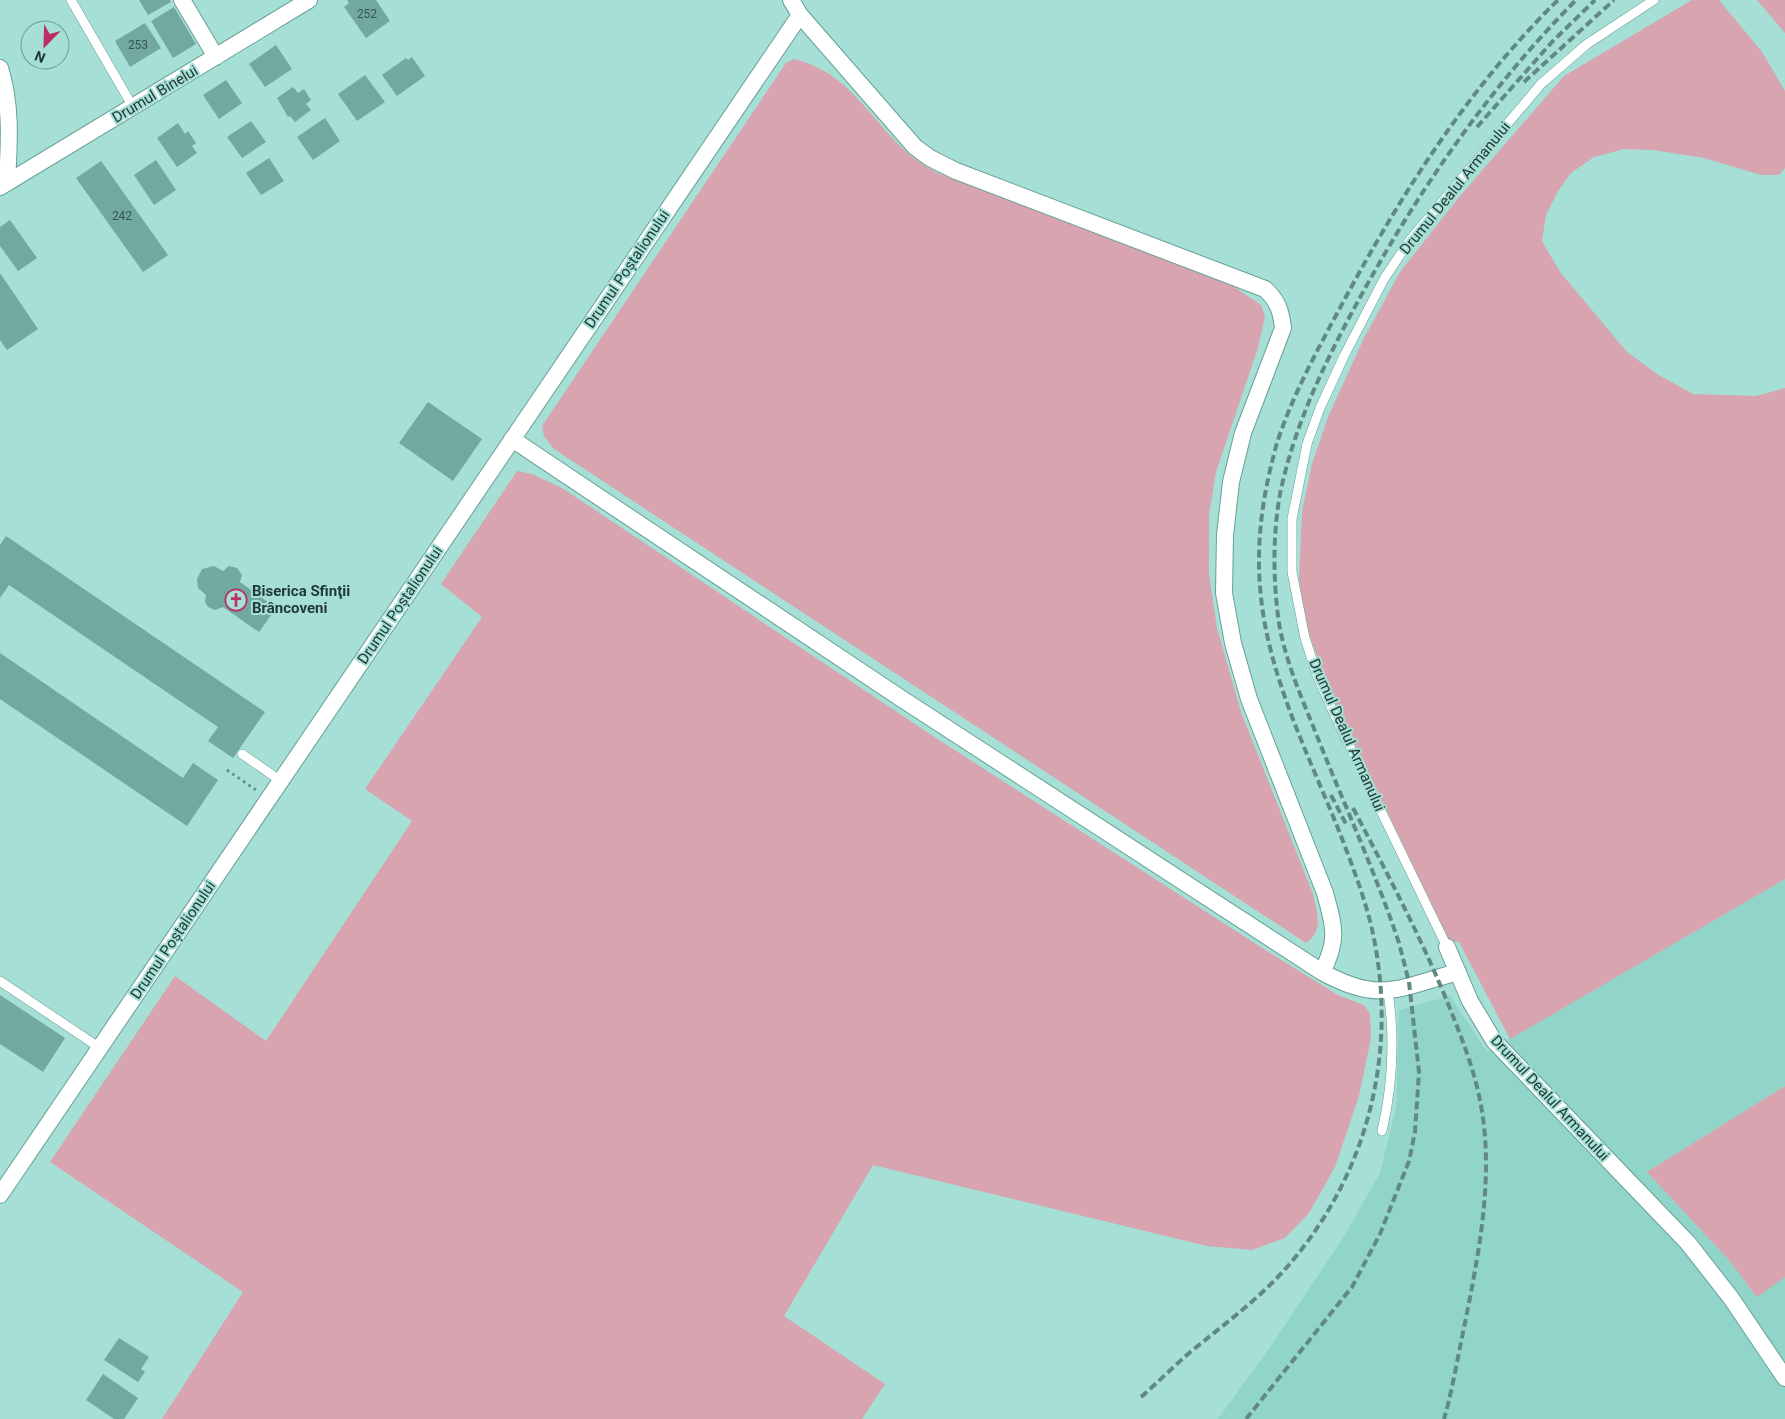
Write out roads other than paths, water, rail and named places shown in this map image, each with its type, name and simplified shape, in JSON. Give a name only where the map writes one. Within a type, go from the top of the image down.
[{"type":"street","points":[[182,0],[216,57]]},
{"type":"street","name":"Drumul Binelui","points":[[4,185],[309,0]]},
{"type":"street","points":[[791,0],[800,15],[915,147],[930,158],[956,171],[1265,289],[1275,298],[1281,311],[1283,328],[1243,433],[1231,482],[1225,535],[1224,593],[1233,643],[1249,699],[1325,893],[1333,921],[1334,943],[1322,972]]},
{"type":"street","name":"Drumul Poștalionului","points":[[0,1195],[800,15]]},
{"type":"street","points":[[0,68],[6,89],[10,136],[4,185]]},
{"type":"street","points":[[512,439],[894,693],[1322,972],[1358,989],[1372,992],[1388,991],[1458,972]]},
{"type":"street","name":"Drumul Dealul Armanului","points":[[1447,947],[1474,1008],[1494,1041],[1688,1243],[1731,1298],[1785,1378]]},
{"type":"lane","points":[[71,0],[133,107]]},
{"type":"lane","name":"Drumul Dealul Armanului","points":[[1447,947],[1336,718],[1318,678],[1305,638],[1292,572],[1292,520],[1307,444],[1320,408],[1344,356],[1384,280],[1410,240],[1541,84],[1601,33],[1654,0]]},
{"type":"lane","points":[[242,754],[281,781]]},
{"type":"lane","points":[[0,981],[100,1048]]},
{"type":"lane","points":[[1382,1131],[1393,1065],[1393,1028],[1388,991]]},
{"type":"railway","points":[[1141,1397],[1188,1354],[1264,1291],[1304,1247],[1329,1210],[1349,1170],[1365,1128],[1375,1085],[1381,1041],[1381,995],[1376,950],[1370,921],[1362,892],[1341,836],[1280,682],[1264,618],[1259,568],[1260,531],[1268,478],[1277,443],[1298,390],[1341,306],[1412,184],[1465,106],[1494,69],[1558,0]]},
{"type":"railway","points":[[1246,1419],[1352,1287],[1380,1234],[1409,1161],[1415,1132],[1419,1072],[1409,982],[1399,943],[1369,863],[1298,689],[1280,631],[1275,586],[1275,539],[1280,494],[1293,444],[1311,396],[1333,349],[1380,262],[1429,183],[1484,106],[1544,34],[1576,0]]},
{"type":"railway","points":[[1477,127],[1552,42],[1595,0]]},
{"type":"railway","points":[[1524,82],[1614,0]]},
{"type":"railway","points":[[1331,795],[1347,826]]},
{"type":"railway","points":[[1353,808],[1415,930],[1449,1006],[1472,1069],[1483,1120],[1486,1149],[1484,1207],[1476,1266],[1444,1419]]},
{"type":"place","name":"Biserica Sfinţii Brâncoveni","points":[[236,600]]}]
